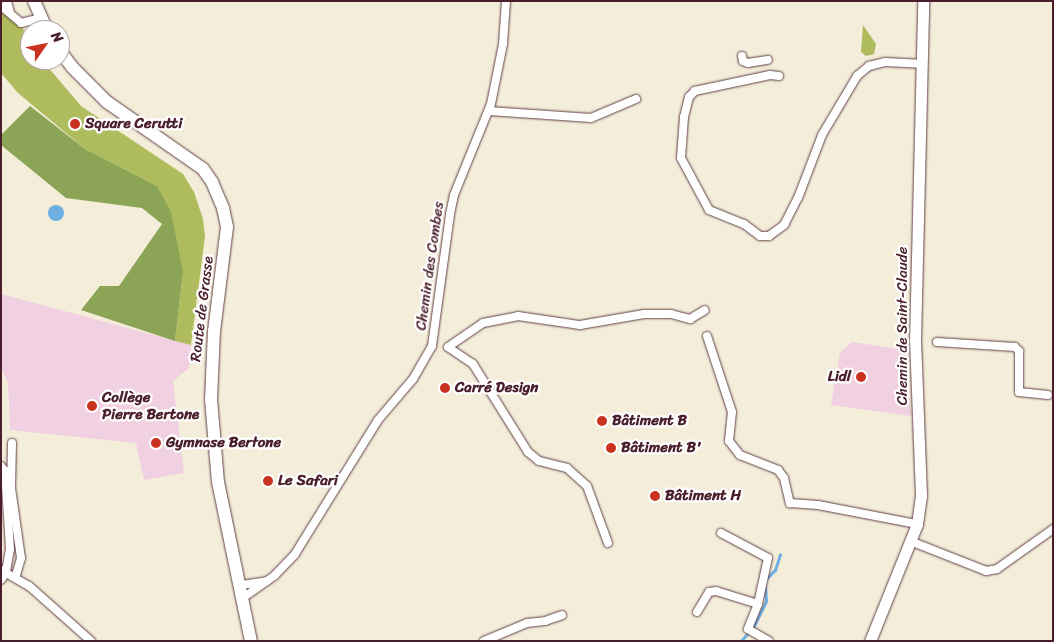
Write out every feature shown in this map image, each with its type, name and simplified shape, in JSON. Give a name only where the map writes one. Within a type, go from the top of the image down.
[{"type":"main road","points":[[34,1],[41,18]]},
{"type":"main road","name":"Route de Grasse","points":[[70,64],[107,102],[203,169],[212,182],[223,208],[227,227],[214,338],[210,399],[218,482],[243,591],[251,641]]},
{"type":"street","points":[[7,1],[10,13]]},
{"type":"street","name":"Chemin des Combes","points":[[243,591],[269,580],[295,554],[378,420],[413,379],[432,346],[454,195],[489,110],[503,44],[506,1]]},
{"type":"street","name":"Chemin de Saint-Claude","points":[[870,641],[917,524],[921,476],[915,340],[920,64],[923,1]]},
{"type":"street","points":[[1,6],[21,23],[41,18]]},
{"type":"street","points":[[742,56],[748,63],[768,60]]},
{"type":"street","points":[[779,76],[770,75],[695,91],[688,97],[684,117],[681,158],[709,210],[744,224],[760,236],[769,236],[784,224],[798,198],[822,135],[857,76],[869,66],[885,62],[920,64]]},
{"type":"street","points":[[489,110],[591,118],[636,99]]},
{"type":"street","points":[[608,542],[587,486],[566,468],[539,461],[528,452],[473,364],[448,347],[483,324],[518,316],[580,325],[601,324],[644,314],[671,314],[690,319],[705,310]]},
{"type":"street","points":[[707,336],[732,412],[730,440],[740,455],[778,470],[784,478],[790,503],[818,505],[917,524]]},
{"type":"street","points":[[937,342],[1016,347],[1019,351],[1019,392],[1048,395]]},
{"type":"street","points":[[12,443],[11,488],[21,558],[16,576]]},
{"type":"street","points":[[1,466],[5,471],[10,549],[1,580]]},
{"type":"street","points":[[910,540],[986,571],[997,569],[1053,528]]},
{"type":"street","points":[[721,533],[768,558],[758,604],[748,629],[769,641]]},
{"type":"street","points":[[4,571],[16,576],[91,641]]},
{"type":"street","points":[[243,591],[269,580]]},
{"type":"street","points":[[697,612],[709,592],[716,591],[758,604]]},
{"type":"street","points":[[484,641],[527,622],[545,621],[562,614]]},
{"type":"shaded area","name":"Collège Pierre Bertone","points":[[1,294],[191,345],[189,368],[173,381],[184,473],[144,480],[136,443],[10,430],[8,382],[1,368]]},
{"type":"shaded area","points":[[852,342],[905,350],[911,416],[831,405],[840,353]]},
{"type":"green space","points":[[1,9],[20,24],[20,70],[50,70],[81,106],[183,174],[194,192],[203,219],[205,236],[191,345],[175,341],[183,272],[157,186],[85,149],[18,93],[1,73]]},
{"type":"green space","points":[[863,25],[876,44],[874,54],[866,56],[861,52]]},
{"type":"green space","points":[[30,106],[85,149],[157,186],[171,212],[183,272],[175,341],[81,310],[100,286],[119,286],[162,224],[142,208],[66,198],[1,145],[1,135]]},
{"type":"water","points":[[56,205],[62,207],[64,213],[62,219],[56,221],[50,219],[48,213],[50,207]]},
{"type":"waterway","points":[[766,579],[775,570],[780,555]]},
{"type":"waterway","points":[[753,628],[766,601],[765,587]]},
{"type":"waterway","points":[[741,641],[747,634]]},
{"type":"place","name":"Square Cerutti","points":[[75,124]]},
{"type":"place","name":"Lidl","points":[[861,377]]},
{"type":"place","name":"Carré Design","points":[[445,388]]},
{"type":"place","name":"Collège Pierre Bertone","points":[[92,406]]},
{"type":"place","name":"Bâtiment B","points":[[602,421]]},
{"type":"place","name":"Gymnase Bertone","points":[[156,443]]},
{"type":"place","name":"Bâtiment B'","points":[[611,448]]},
{"type":"place","name":"Le Safari","points":[[268,481]]},
{"type":"place","name":"Bâtiment H","points":[[655,496]]}]
